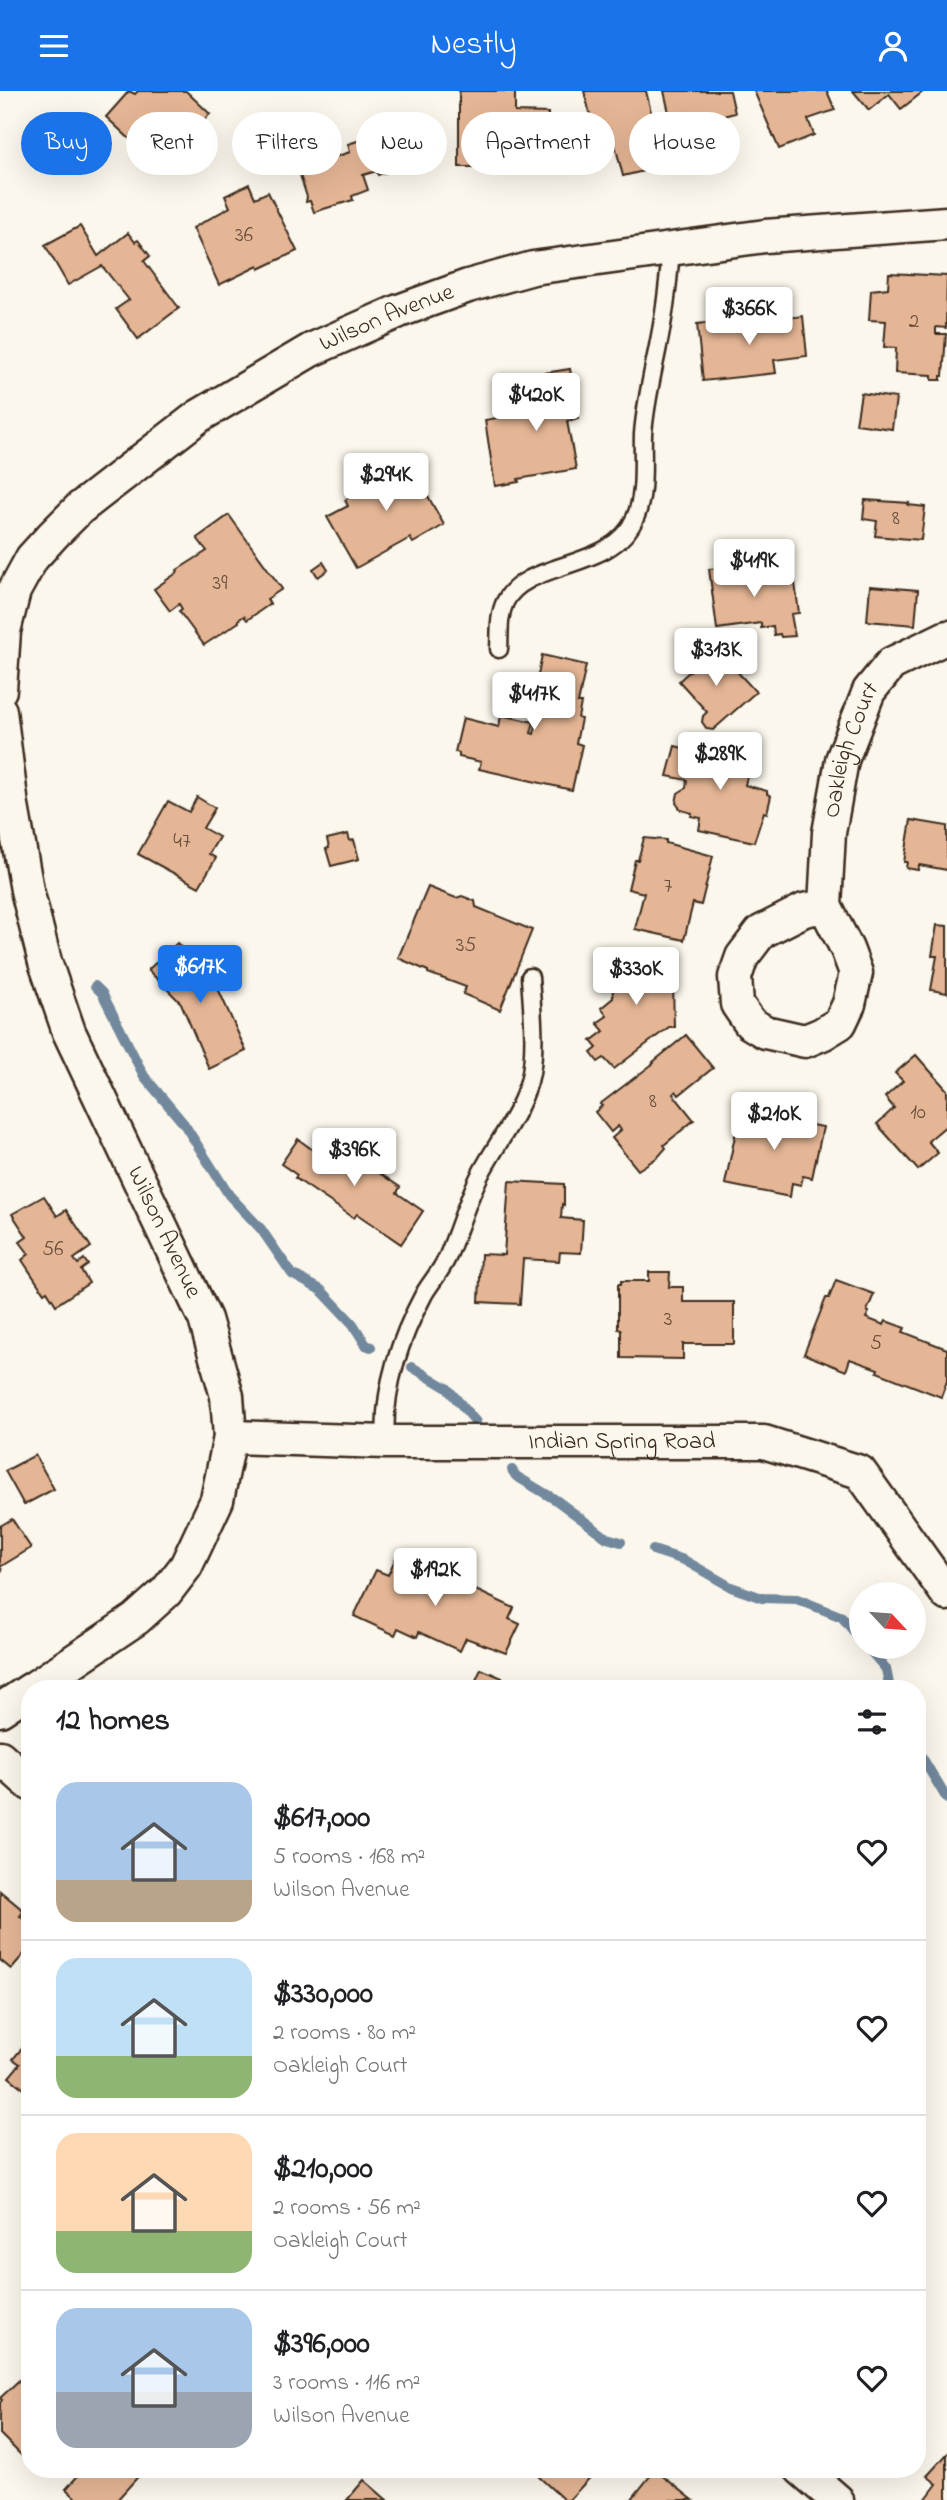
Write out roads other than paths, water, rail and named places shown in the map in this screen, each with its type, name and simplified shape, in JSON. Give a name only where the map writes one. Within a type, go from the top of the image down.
[{"type":"street","name":"Wilson Avenue","points":[[0,690],[4,631],[14,591],[32,558],[80,508],[199,416],[310,350],[399,311],[468,286],[533,268],[765,236],[947,223]]},
{"type":"street","name":"Oakleigh Court","points":[[825,906],[829,834],[842,760],[869,691],[891,664],[947,637]]},
{"type":"street","name":"Wilson Avenue","points":[[0,711],[4,806],[53,985],[69,1032],[205,1319],[227,1396],[230,1437],[216,1500],[186,1566],[166,1592],[136,1619],[46,1680]]},
{"type":"street","points":[[825,906],[856,973],[849,1004],[839,1023],[805,1041],[765,1032],[750,1023],[737,1004],[735,977],[742,957],[761,932],[804,910],[825,906]]},
{"type":"street","name":"Indian Spring Road","points":[[230,1437],[386,1442],[764,1442],[860,1472],[947,1594]]},
{"type":"street","name":"Wilson Avenue","points":[[0,1710],[21,1696]]},
{"type":"street","points":[[0,1757],[21,1776]]},
{"type":"street","points":[[811,2478],[837,2500]]},
{"type":"lane","points":[[499,649],[500,616],[506,600],[517,587],[542,574],[605,551],[625,534],[636,517],[643,475],[643,433],[664,316],[671,250]]},
{"type":"lane","points":[[386,1442],[384,1418],[390,1378],[407,1329],[425,1292],[445,1261],[480,1176],[523,1099],[531,1072],[533,1019],[530,977]]},
{"type":"waterway","points":[[95,986],[102,993],[144,1076],[184,1124],[229,1195],[261,1229],[292,1274],[321,1290],[353,1324],[366,1345],[371,1347]]},
{"type":"waterway","points":[[412,1367],[447,1388],[476,1422]]},
{"type":"waterway","points":[[512,1470],[516,1476],[556,1500],[607,1538],[621,1542]]},
{"type":"waterway","points":[[653,1550],[684,1560],[731,1587],[762,1598],[797,1599],[842,1617],[849,1625]]},
{"type":"waterway","points":[[877,1659],[886,1669],[888,1680]]},
{"type":"waterway","points":[[926,1764],[947,1799]]}]
